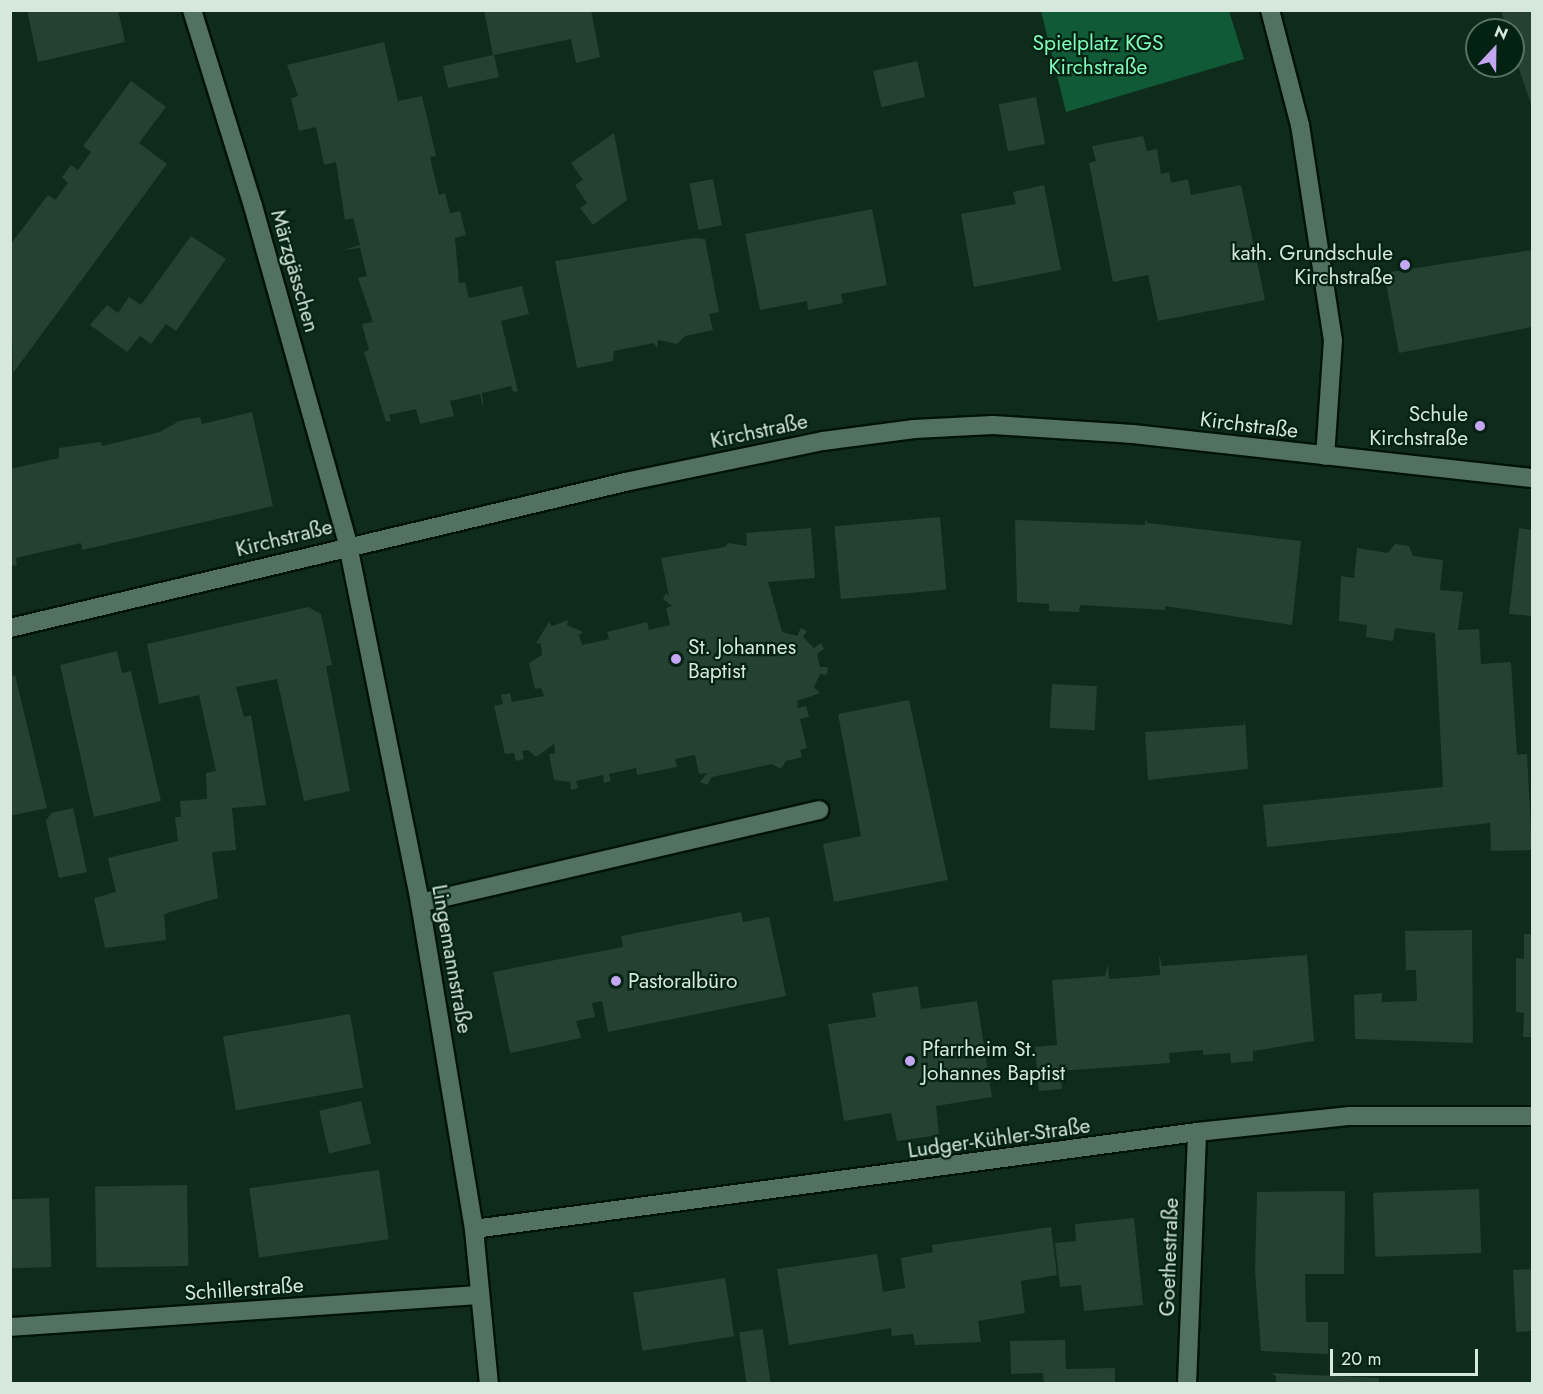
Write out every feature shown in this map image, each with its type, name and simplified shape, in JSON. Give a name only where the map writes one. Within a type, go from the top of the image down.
[{"type":"street","name":"Märzgässchen","points":[[192,10],[256,217],[348,545]]},
{"type":"street","points":[[1270,10],[1300,125],[1333,340],[1325,456]]},
{"type":"street","name":"Kirchstraße","points":[[10,628],[348,545],[672,472],[823,441],[914,429],[993,425],[1133,434],[1533,478]]},
{"type":"street","name":"Lingemannstraße","points":[[348,545],[420,903],[474,1229],[489,1383]]},
{"type":"street","points":[[420,903],[819,810]]},
{"type":"street","name":"Ludger-Kühler-Straße","points":[[474,1229],[1197,1131],[1350,1116],[1533,1116]]},
{"type":"street","name":"Goethestraße","points":[[1187,1383],[1197,1131]]},
{"type":"street","name":"Schillerstraße","points":[[10,1327],[480,1295]]},
{"type":"green space","name":"Spielplatz KGS Kirchstraße","points":[[1041,11],[1229,11],[1244,59],[1066,112]]},
{"type":"building","points":[[27,10],[118,10],[125,42],[38,62]]},
{"type":"building","points":[[484,10],[591,10],[600,57],[576,63],[571,39],[494,55],[499,77],[448,88],[443,66],[493,55]]},
{"type":"building","points":[[1501,10],[1532,10],[1532,107],[1522,78],[1525,78],[1525,18],[1503,18]]},
{"type":"building","points":[[384,42],[398,101],[422,96],[436,156],[430,157],[439,195],[445,193],[450,213],[460,211],[466,235],[455,238],[459,283],[465,282],[469,298],[522,286],[529,314],[501,321],[518,391],[513,392],[511,386],[482,393],[484,412],[480,394],[450,401],[454,416],[420,424],[416,409],[389,415],[391,421],[386,422],[364,352],[369,350],[362,324],[373,322],[358,278],[367,276],[360,248],[343,250],[360,245],[353,218],[345,220],[336,162],[324,165],[316,127],[299,131],[291,98],[298,96],[287,65]]},
{"type":"building","points":[[917,61],[925,97],[881,107],[873,71]]},
{"type":"building","points":[[131,81],[166,107],[139,143],[167,164],[13,373],[10,245],[48,195],[55,200],[68,183],[62,177],[71,165],[78,170],[91,152],[83,146]]},
{"type":"building","points":[[1036,97],[1045,144],[1008,151],[999,104]]},
{"type":"building","points":[[614,133],[627,200],[593,225],[580,208],[587,203],[575,185],[583,180],[571,163]]},
{"type":"building","points":[[1143,136],[1147,151],[1157,149],[1161,174],[1169,172],[1171,183],[1188,179],[1191,195],[1241,185],[1265,300],[1158,321],[1148,275],[1113,282],[1089,163],[1096,161],[1092,146]]},
{"type":"building","points":[[713,179],[722,225],[698,230],[689,184]]},
{"type":"building","points":[[1044,185],[1061,270],[974,287],[961,214],[1016,204],[1013,192]]},
{"type":"building","points":[[872,209],[887,285],[841,294],[843,303],[808,310],[807,301],[760,310],[745,234]]},
{"type":"building","points":[[191,236],[226,259],[176,331],[166,324],[151,344],[140,336],[127,352],[90,325],[107,305],[118,313],[129,297],[141,305]]},
{"type":"building","points":[[695,238],[705,239],[719,312],[709,314],[713,330],[685,336],[677,344],[658,340],[657,348],[654,343],[614,351],[613,361],[577,368],[555,261]]},
{"type":"building","points":[[1532,250],[1532,327],[1399,353],[1384,273]]},
{"type":"building","points":[[252,412],[273,506],[82,550],[81,543],[16,558],[17,565],[10,566],[10,469],[59,458],[59,448],[101,442],[102,446],[160,432],[179,421],[200,417],[202,424]]},
{"type":"building","points":[[940,517],[946,590],[841,599],[834,526]]},
{"type":"building","points":[[1146,518],[1147,523],[1301,541],[1292,625],[1165,606],[1165,610],[1080,605],[1079,612],[1049,611],[1049,604],[1017,602],[1015,520],[1145,525]]},
{"type":"building","name":"St. Johannes Baptist","points":[[811,528],[815,578],[768,582],[782,632],[797,636],[801,628],[807,631],[803,637],[814,648],[821,643],[824,649],[817,654],[820,667],[828,667],[827,675],[820,674],[814,687],[820,693],[797,701],[798,708],[806,706],[809,717],[800,719],[807,748],[800,750],[802,757],[786,761],[781,769],[772,764],[712,777],[707,785],[700,782],[707,773],[699,774],[695,755],[675,759],[677,767],[637,775],[636,768],[609,774],[611,781],[604,783],[603,775],[576,781],[578,788],[571,790],[570,782],[554,780],[549,754],[555,753],[554,744],[536,757],[528,750],[522,751],[524,759],[516,761],[514,753],[505,754],[494,706],[503,704],[501,695],[510,693],[512,702],[544,696],[541,688],[535,689],[529,663],[542,655],[541,644],[536,643],[549,622],[552,626],[568,620],[567,625],[583,632],[579,635],[582,645],[609,639],[607,632],[647,622],[649,630],[670,625],[666,608],[672,606],[663,599],[666,593],[669,596],[661,558],[725,547],[728,543],[747,546],[746,533]]},
{"type":"building","points":[[1519,528],[1532,530],[1532,616],[1509,614]]},
{"type":"building","points":[[1395,544],[1409,546],[1413,556],[1443,560],[1440,590],[1463,592],[1458,630],[1479,629],[1481,664],[1511,662],[1517,755],[1527,754],[1532,850],[1491,851],[1490,823],[1267,847],[1263,805],[1443,787],[1435,633],[1395,628],[1393,641],[1366,637],[1367,625],[1339,621],[1341,576],[1354,578],[1357,548],[1388,553]]},
{"type":"building","points":[[308,607],[321,614],[332,665],[326,666],[350,791],[304,801],[277,679],[236,687],[244,717],[251,715],[266,805],[232,808],[236,850],[212,852],[218,898],[164,914],[166,940],[105,948],[94,898],[116,892],[108,858],[178,841],[175,817],[181,817],[180,801],[207,799],[206,773],[216,771],[199,695],[159,704],[147,644]]},
{"type":"building","points":[[117,651],[122,673],[131,671],[161,801],[94,817],[60,665]]},
{"type":"building","points":[[15,675],[47,808],[10,816],[10,676]]},
{"type":"building","points":[[1052,684],[1097,686],[1095,730],[1050,728]]},
{"type":"building","points":[[909,700],[948,880],[834,902],[823,844],[861,836],[838,714]]},
{"type":"building","points":[[1245,720],[1248,769],[1148,780],[1145,732],[1244,725]]},
{"type":"building","points":[[73,808],[87,872],[59,878],[46,821],[51,813]]},
{"type":"building","points":[[741,912],[743,922],[769,917],[786,996],[608,1032],[602,1001],[592,1003],[595,1017],[576,1021],[581,1038],[510,1053],[493,972],[623,947],[621,936]]},
{"type":"building","points":[[1472,930],[1473,1043],[1355,1039],[1354,995],[1382,993],[1382,1002],[1417,1001],[1416,970],[1406,970],[1405,931]]},
{"type":"building","points":[[1524,934],[1532,934],[1532,1037],[1523,1037],[1524,1013],[1516,1012],[1516,958],[1524,959]]},
{"type":"building","points":[[1159,954],[1162,966],[1307,955],[1314,1041],[1253,1051],[1253,1061],[1231,1063],[1230,1053],[1203,1055],[1203,1050],[1169,1053],[1170,1063],[1060,1071],[1062,1089],[1039,1091],[1035,1047],[1057,1045],[1052,980],[1105,976],[1108,964],[1109,979],[1160,975]]},
{"type":"building","name":"Pfarrheim St. Johannes Baptist","points":[[918,986],[921,1009],[977,1001],[992,1097],[936,1106],[939,1135],[897,1141],[891,1113],[844,1121],[828,1024],[876,1017],[872,993]]},
{"type":"building","points":[[350,1014],[363,1088],[236,1110],[223,1036]]},
{"type":"building","points":[[361,1101],[371,1144],[329,1154],[319,1111]]},
{"type":"building","points":[[379,1170],[389,1239],[259,1258],[249,1188]]},
{"type":"building","points":[[187,1185],[188,1266],[96,1268],[95,1187]]},
{"type":"building","points":[[1479,1189],[1481,1253],[1375,1257],[1373,1193]]},
{"type":"building","points":[[1345,1191],[1344,1274],[1305,1274],[1306,1322],[1328,1322],[1328,1354],[1261,1351],[1255,1272],[1257,1192]]},
{"type":"building","points":[[49,1198],[51,1267],[12,1268],[10,1199]]},
{"type":"building","points":[[1134,1218],[1143,1305],[1084,1311],[1081,1285],[1060,1287],[1055,1243],[1076,1241],[1075,1224]]},
{"type":"building","points":[[1051,1227],[1057,1275],[1021,1281],[1025,1313],[978,1321],[981,1342],[915,1345],[913,1334],[892,1336],[891,1328],[789,1345],[777,1269],[877,1254],[883,1292],[905,1288],[901,1258],[933,1252],[932,1245]]},
{"type":"building","points":[[1532,1269],[1532,1331],[1516,1332],[1513,1270]]},
{"type":"building","points":[[725,1278],[734,1336],[642,1351],[633,1293]]},
{"type":"building","points":[[763,1329],[771,1383],[746,1384],[739,1332]]},
{"type":"building","points":[[1065,1340],[1066,1369],[1115,1368],[1115,1383],[1044,1383],[1043,1373],[1011,1374],[1010,1341]]},
{"type":"building","points":[[1271,1373],[1379,1378],[1379,1383],[1276,1383],[1276,1376]]},
{"type":"place","name":"kath. Grundschule Kirchstraße","points":[[1405,265]]},
{"type":"place","name":"Schule Kirchstraße","points":[[1480,426]]},
{"type":"place","name":"St. Johannes Baptist","points":[[676,659]]},
{"type":"place","name":"Pastoralbüro","points":[[616,981]]},
{"type":"place","name":"Pfarrheim St. Johannes Baptist","points":[[910,1061]]}]
